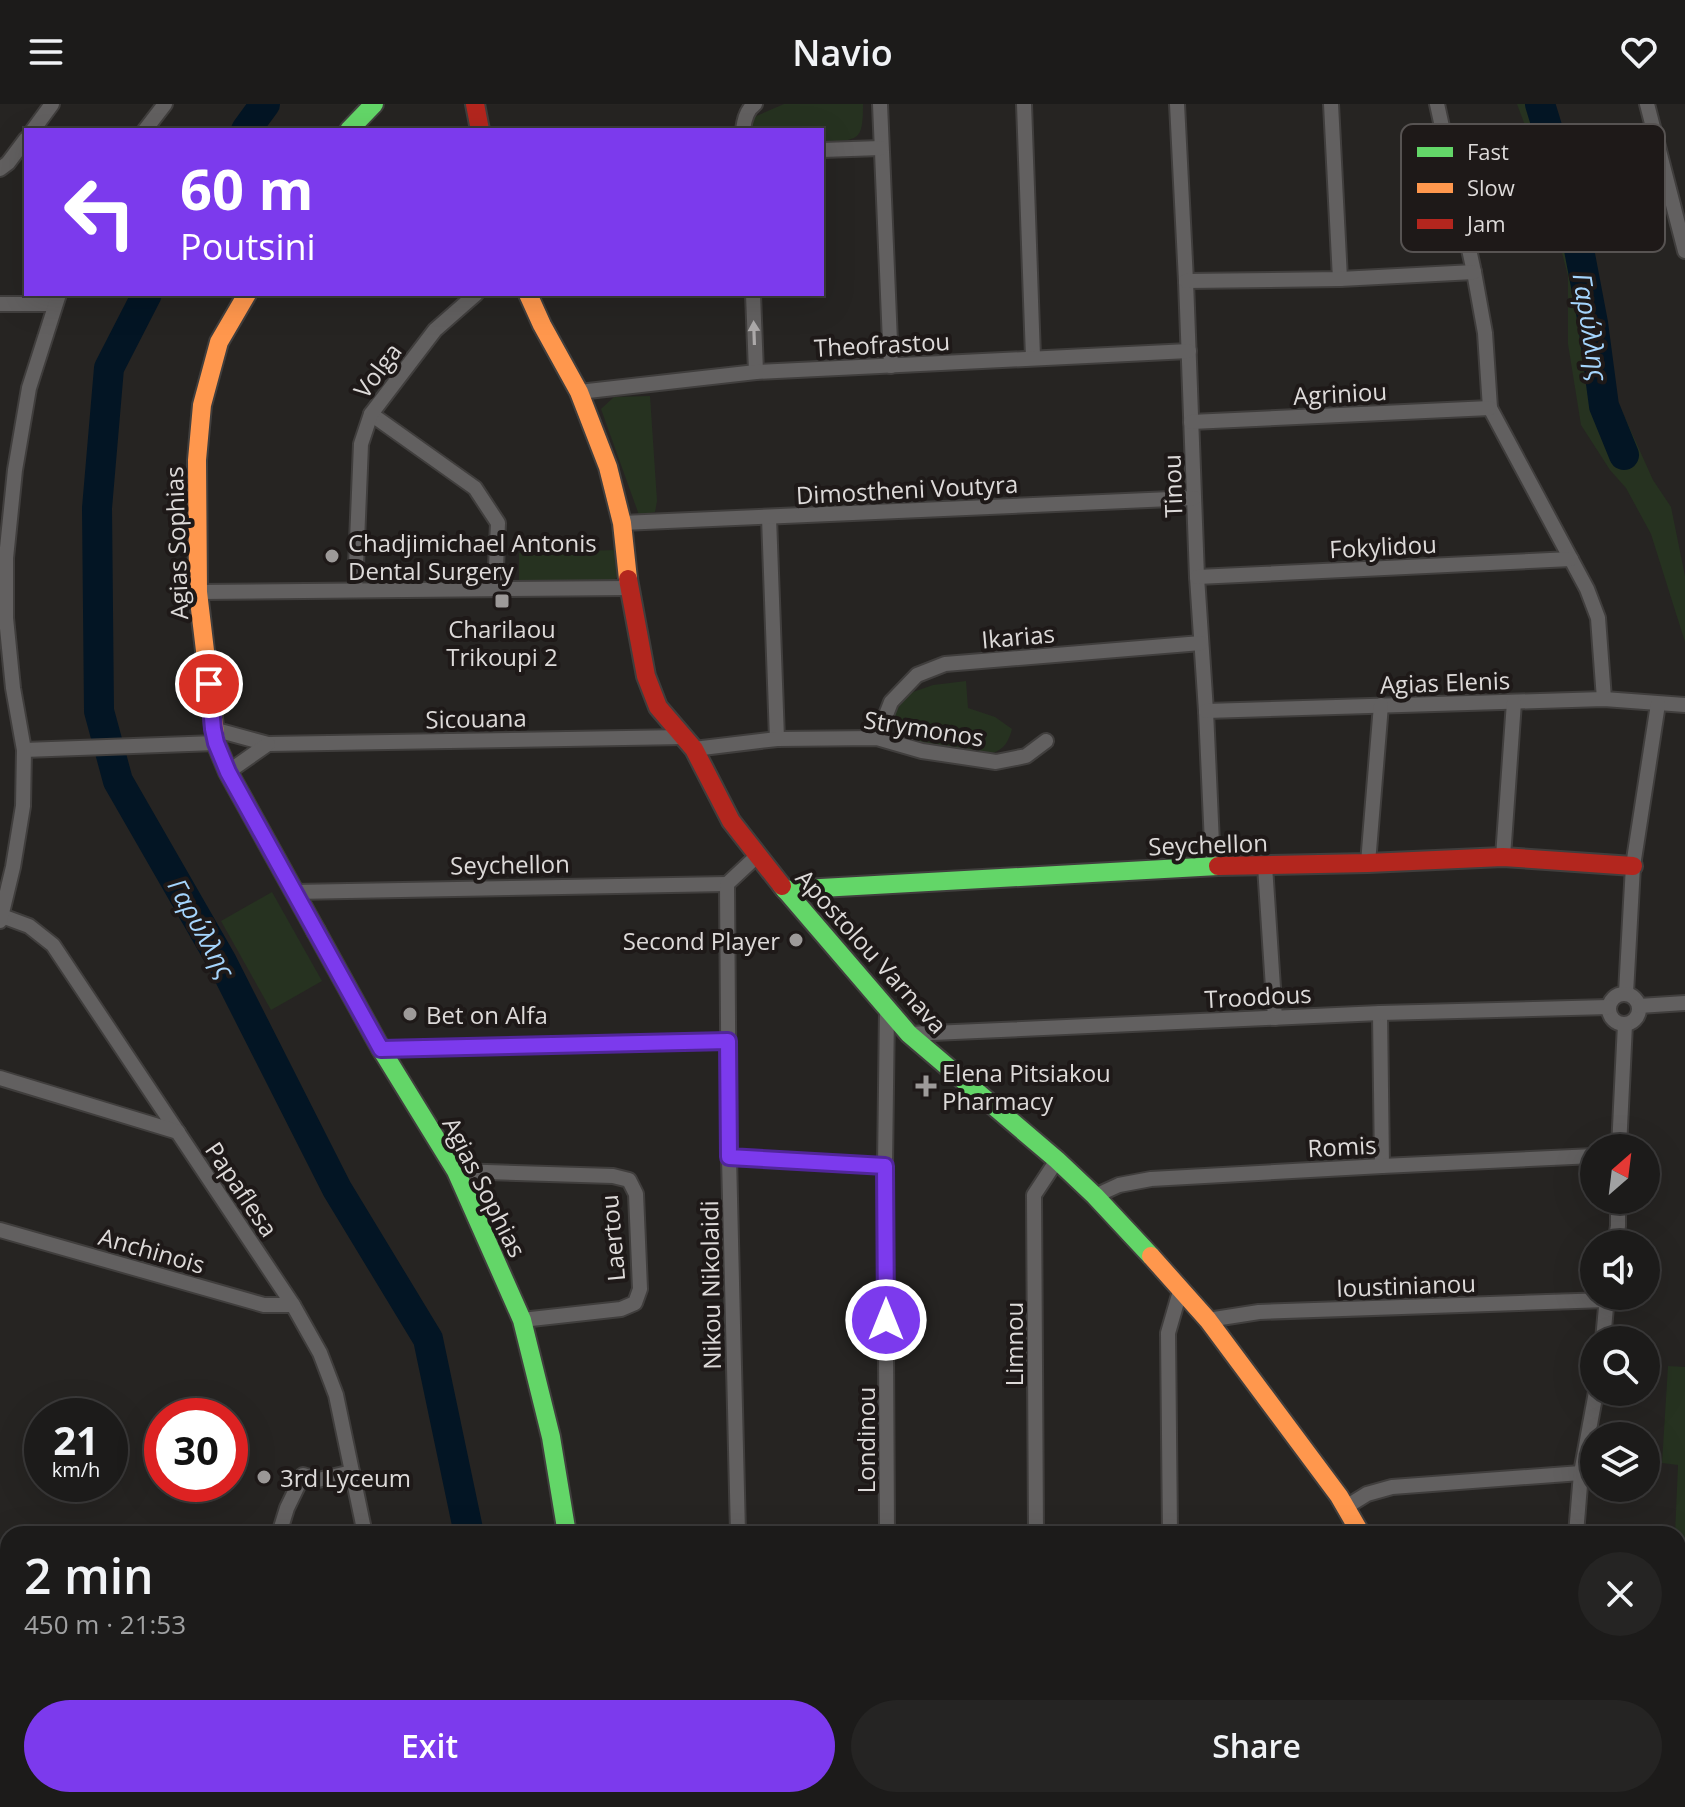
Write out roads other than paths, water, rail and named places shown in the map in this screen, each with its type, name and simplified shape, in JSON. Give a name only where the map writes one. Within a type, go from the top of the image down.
[{"type":"street","points":[[34,128],[52,104]]},
{"type":"street","points":[[147,128],[165,104]]},
{"type":"street","points":[[351,128],[374,104]]},
{"type":"street","points":[[475,104],[480,128]]},
{"type":"street","points":[[743,128],[751,106],[755,104]]},
{"type":"street","points":[[880,104],[891,366]]},
{"type":"street","points":[[1024,104],[1033,357]]},
{"type":"street","name":"Tinou","points":[[1177,104],[1213,866]]},
{"type":"street","points":[[1331,104],[1340,279]]},
{"type":"street","points":[[1437,104],[1441,124]]},
{"type":"street","points":[[1647,104],[1652,124]]},
{"type":"street","points":[[0,169],[24,142]]},
{"type":"street","points":[[824,150],[881,148]]},
{"type":"street","points":[[1665,174],[1685,251]]},
{"type":"street","points":[[1470,252],[1485,333],[1490,408],[1587,589],[1598,618],[1604,699]]},
{"type":"street","points":[[1186,281],[1340,279],[1474,272]]},
{"type":"street","name":"Agias Sophias","points":[[246,296],[219,342],[202,405],[197,460],[198,592],[215,736],[228,772],[294,892],[381,1049],[456,1171],[522,1320],[551,1437],[566,1526]]},
{"type":"street","name":"Volga","points":[[355,590],[361,444],[371,414],[435,330],[474,296]]},
{"type":"street","name":"Apostolou Varnava","points":[[529,296],[579,392],[608,467],[622,523],[629,588],[646,676],[658,707],[689,743],[731,821],[785,890],[909,1034],[1057,1160],[1181,1288],[1346,1507],[1357,1526]]},
{"type":"street","points":[[753,296],[756,372]]},
{"type":"street","points":[[0,304],[56,299],[29,388],[3,558],[6,688],[24,750],[23,806],[6,868],[1,919]]},
{"type":"street","name":"Theofrastou","points":[[579,392],[756,372],[1189,351]]},
{"type":"street","name":"Agriniou","points":[[1191,422],[1490,408]]},
{"type":"street","points":[[371,414],[475,488],[498,523],[495,589]]},
{"type":"street","name":"Dimostheni Voutyra","points":[[622,523],[1194,498]]},
{"type":"street","points":[[769,517],[777,739]]},
{"type":"street","name":"Fokylidou","points":[[1197,577],[1571,559]]},
{"type":"street","points":[[198,592],[629,588]]},
{"type":"street","name":"Ikarias","points":[[877,738],[891,702],[917,675],[945,664],[1201,643]]},
{"type":"street","name":"Agias Elenis","points":[[1206,711],[1604,699],[1684,705]]},
{"type":"street","points":[[1503,857],[1514,702]]},
{"type":"street","points":[[1626,993],[1633,866],[1658,704]]},
{"type":"street","points":[[1368,863],[1381,705]]},
{"type":"street","name":"Sicouana","points":[[24,750],[158,745],[215,736],[268,744],[689,743]]},
{"type":"street","name":"Strymonos","points":[[689,743],[877,738],[922,751],[996,762],[1026,756],[1046,741]]},
{"type":"street","points":[[228,772],[268,744]]},
{"type":"street","points":[[727,884],[757,856]]},
{"type":"street","name":"Seychellon","points":[[785,890],[1213,866],[1503,857],[1633,866]]},
{"type":"street","points":[[1265,866],[1275,1018]]},
{"type":"street","name":"Seychellon","points":[[294,892],[727,884]]},
{"type":"street","name":"Nikou Nikolaidi","points":[[727,884],[729,1157],[738,1526]]},
{"type":"street","name":"Papaflesa","points":[[1,919],[29,926],[53,945],[293,1305],[320,1353],[336,1395],[363,1526]]},
{"type":"street","points":[[1626,993],[1635,997],[1640,1011],[1634,1020],[1625,1024],[1615,1021],[1609,1007],[1616,995],[1626,993]]},
{"type":"street","points":[[1639,1006],[1685,1003]]},
{"type":"street","name":"Troodous","points":[[909,1034],[1380,1013],[1609,1007]]},
{"type":"street","name":"Londinou","points":[[887,1009],[887,1526]]},
{"type":"street","points":[[1380,1013],[1382,1166]]},
{"type":"street","points":[[1620,1134],[1625,1024]]},
{"type":"street","points":[[381,1049],[728,1041]]},
{"type":"street","points":[[0,1078],[178,1132]]},
{"type":"street","points":[[729,1157],[885,1166]]},
{"type":"street","name":"Romis","points":[[1095,1196],[1119,1185],[1151,1179],[1580,1157]]},
{"type":"street","name":"Limnou","points":[[1036,1526],[1034,1195],[1057,1160]]},
{"type":"street","name":"Laertou","points":[[456,1171],[613,1176],[629,1180],[636,1194],[640,1289],[635,1303],[621,1309],[522,1320]]},
{"type":"street","name":"Anchinois","points":[[0,1230],[264,1305],[293,1305]]},
{"type":"street","points":[[1170,1526],[1168,1333],[1181,1288]]},
{"type":"street","name":"Ioustinianou","points":[[1208,1320],[1259,1312],[1580,1299]]},
{"type":"street","points":[[281,1526],[303,1475],[318,1480],[352,1472]]},
{"type":"street","points":[[1346,1507],[1367,1494],[1392,1487],[1580,1473]]},
{"type":"street","points":[[1577,1526],[1580,1485]]},
{"type":"waterway","name":"Γαρύλλης","points":[[247,128],[265,104]]},
{"type":"waterway","name":"Γαρύλλης","points":[[1540,104],[1546,124]]},
{"type":"waterway","name":"Γαρύλλης","points":[[1580,252],[1604,406],[1624,455]]},
{"type":"waterway","name":"Γαρύλλης","points":[[146,296],[109,368],[97,508],[99,711],[118,781],[222,962],[337,1189],[428,1339],[467,1526]]},
{"type":"place","name":"Chadjimichael Antonis Dental Surgery","points":[[332,556]]},
{"type":"place","name":"Charilaou Trikoupi 2","points":[[502,601]]},
{"type":"place","name":"Second Player","points":[[796,940]]},
{"type":"place","name":"Bet on Alfa","points":[[410,1014]]},
{"type":"place","name":"Elena Pitsiakou Pharmacy","points":[[926,1086]]},
{"type":"place","name":"3rd Lyceum","points":[[264,1477]]}]
